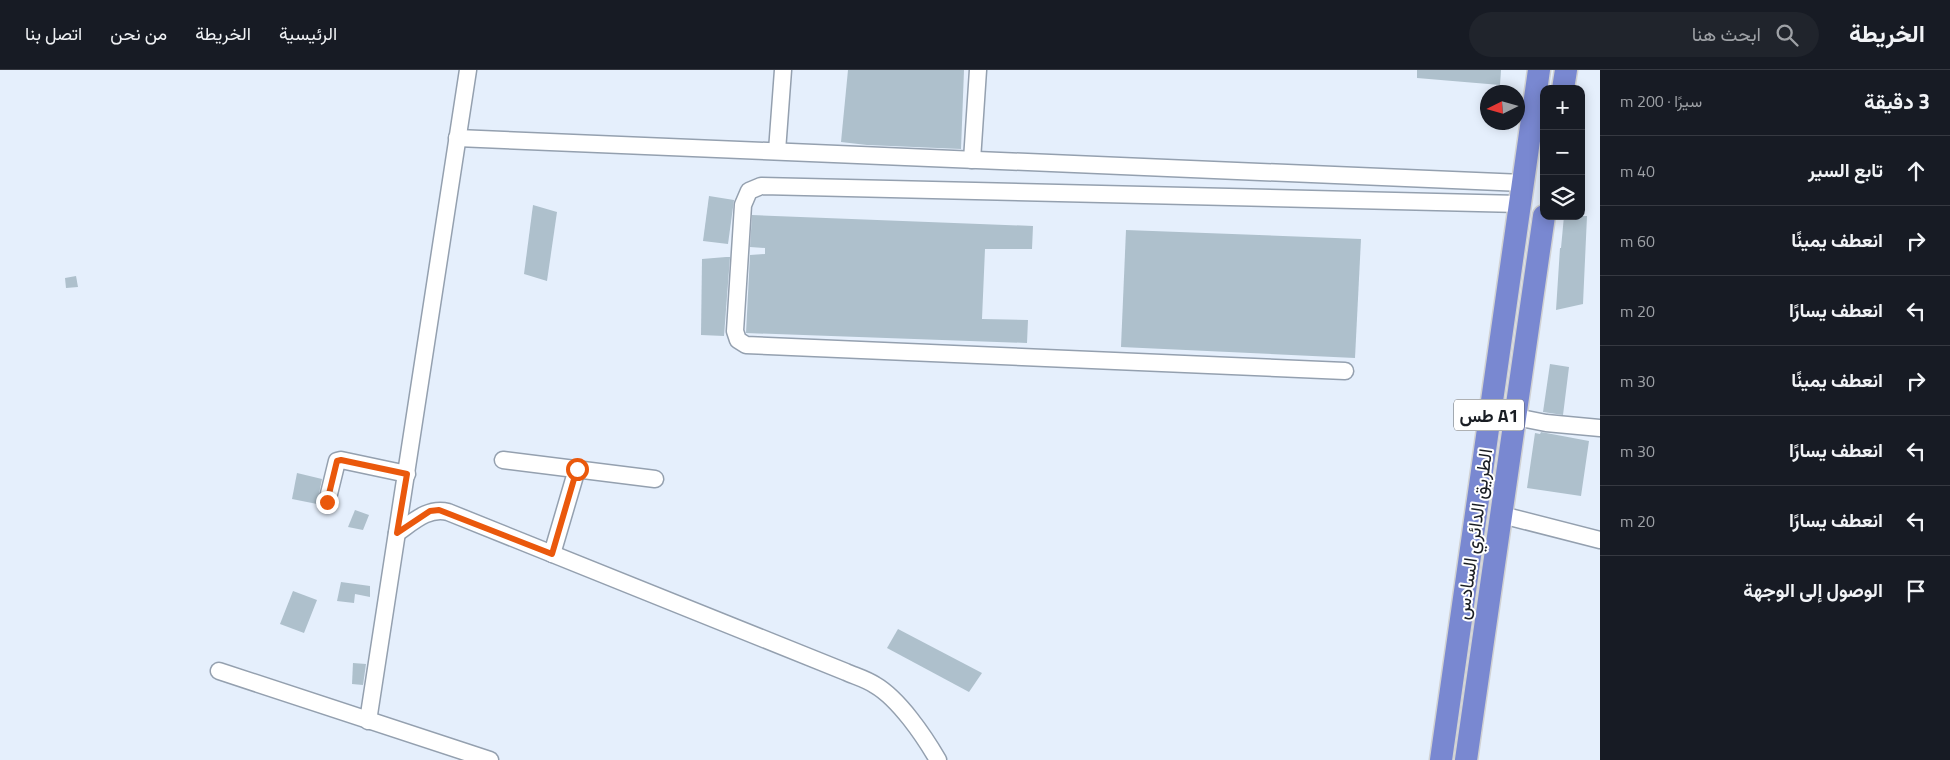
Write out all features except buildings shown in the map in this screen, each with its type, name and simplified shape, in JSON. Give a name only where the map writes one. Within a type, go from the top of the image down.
[{"type":"highway","name":"الطريق الدائري السادس","points":[[1441,760],[1539,70]]},
{"type":"highway","points":[[1564,85],[1566,70]]},
{"type":"highway","name":"الطريق الدائري السادس","points":[[1466,760],[1543,220]]},
{"type":"street","points":[[368,721],[468,70]]},
{"type":"street","points":[[777,151],[783,70]]},
{"type":"street","points":[[972,160],[978,70]]},
{"type":"street","points":[[457,138],[972,160],[1521,194]]},
{"type":"street","points":[[1345,371],[746,345],[738,340],[735,331],[743,205],[749,191],[761,186],[1521,194]]},
{"type":"street","points":[[1516,417],[1546,423],[1600,428]]},
{"type":"street","points":[[327,502],[337,461],[341,460],[407,474]]},
{"type":"street","points":[[504,460],[655,479]]},
{"type":"street","points":[[552,554],[577,469]]},
{"type":"street","points":[[397,533],[430,511],[439,510],[875,685],[896,703],[916,726],[938,760]]},
{"type":"street","points":[[1502,514],[1600,540]]},
{"type":"street","points":[[219,671],[490,760]]},
{"type":"route","points":[[327,502],[337,461],[346,460],[407,474],[397,533],[430,511],[439,510],[552,554],[577,469]]}]
